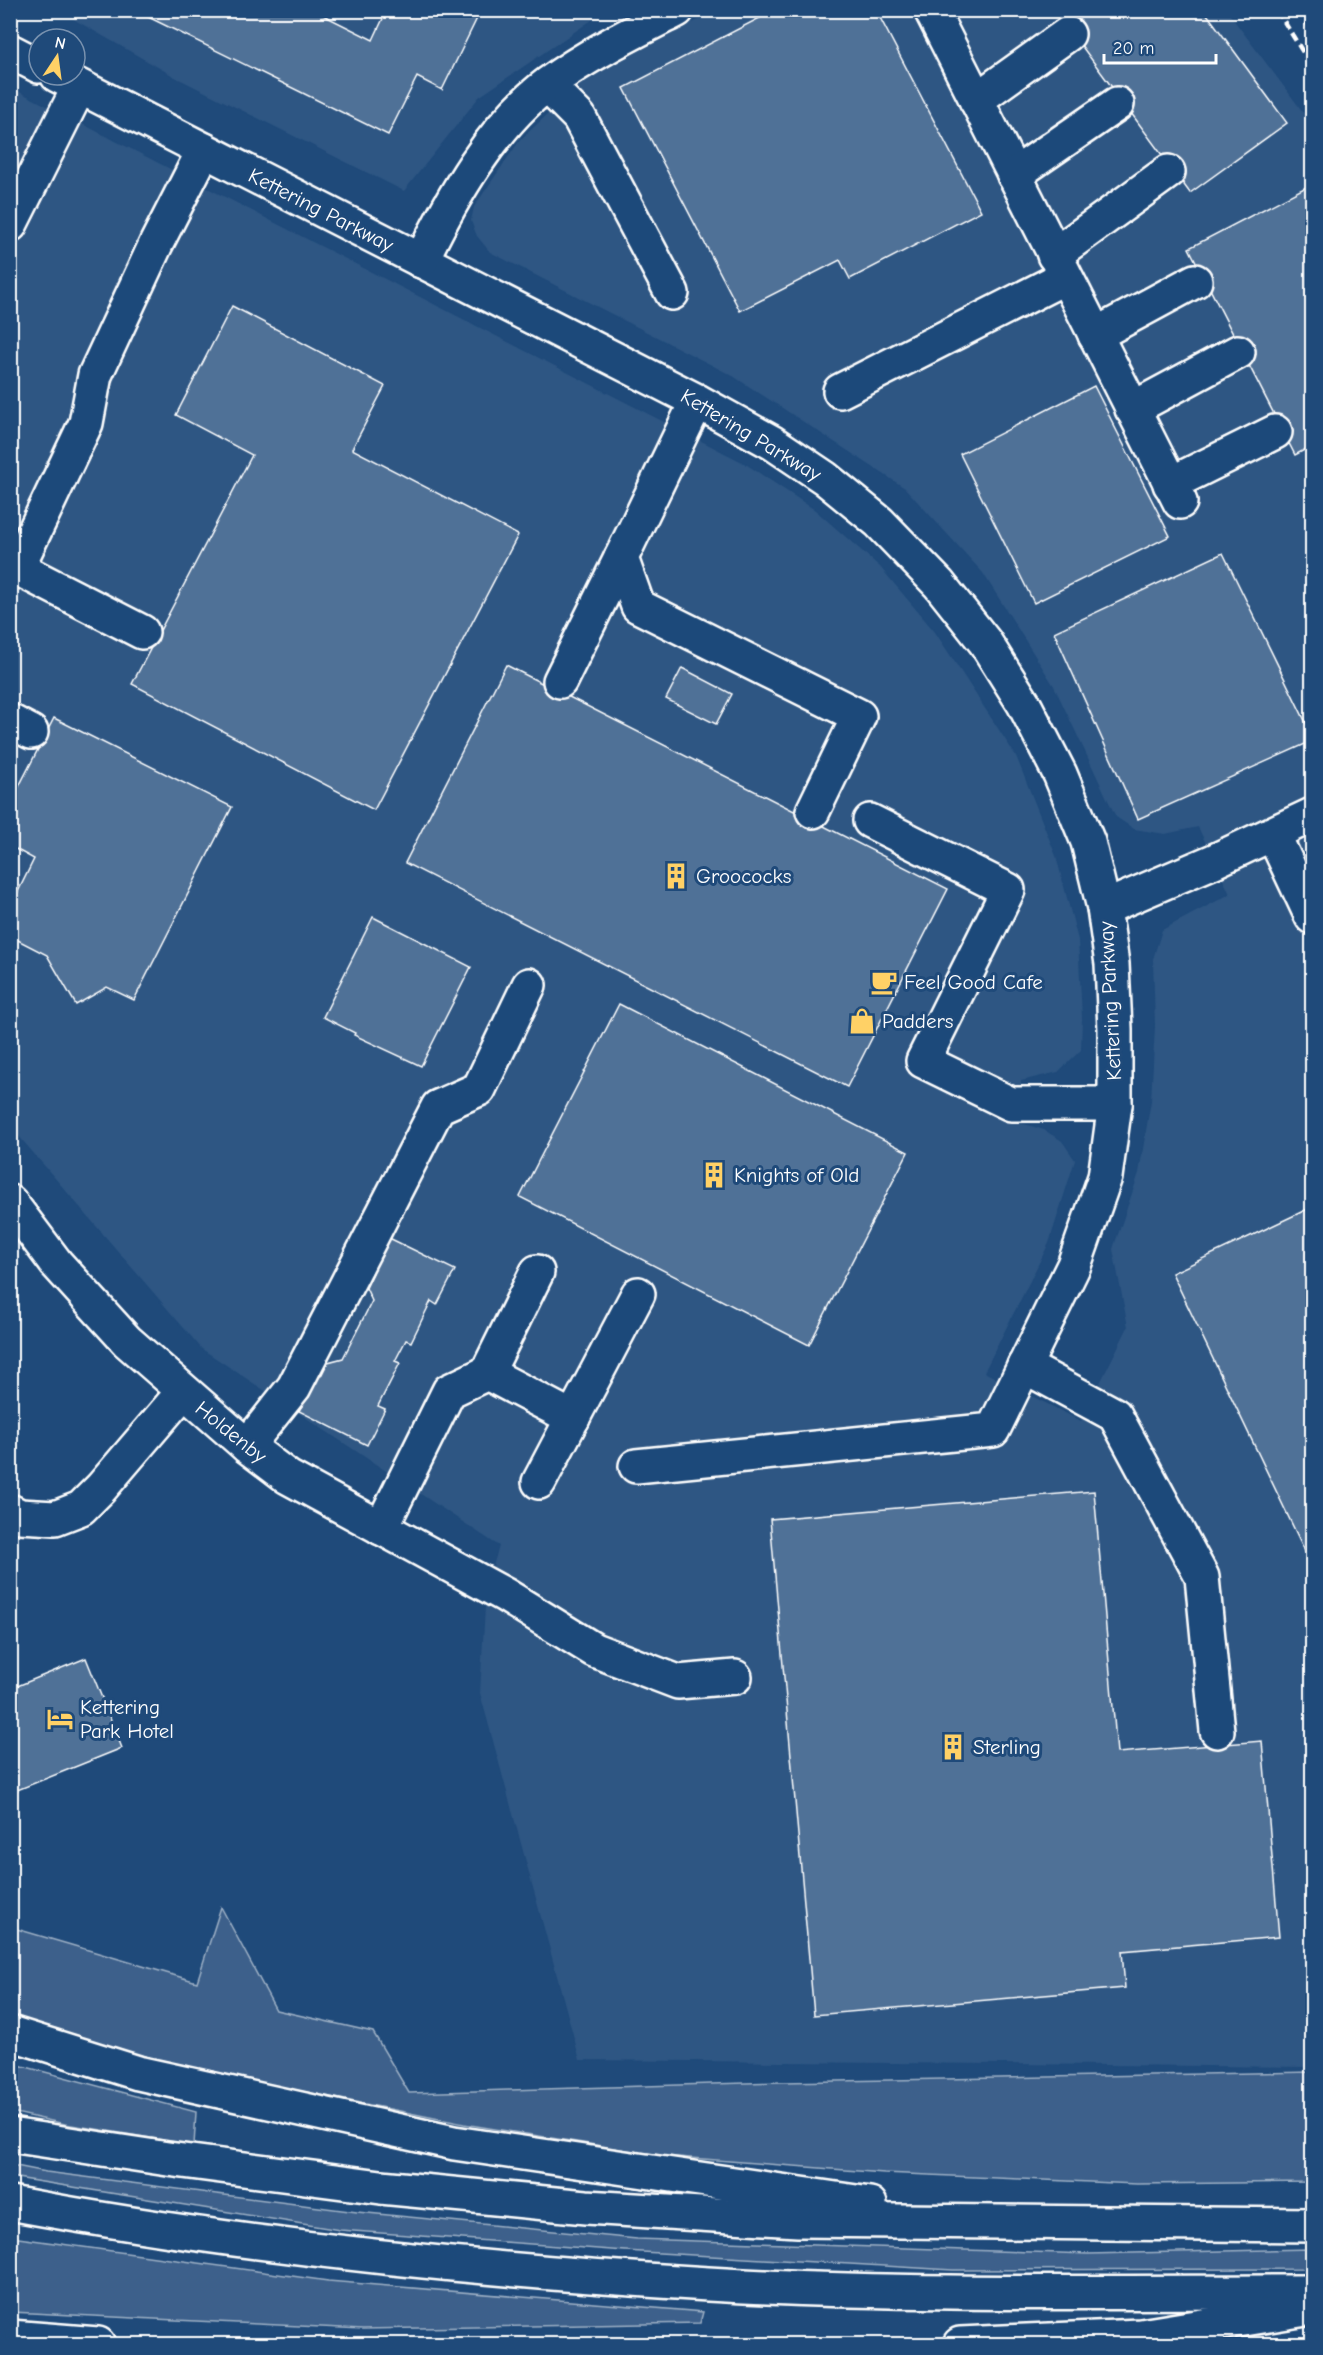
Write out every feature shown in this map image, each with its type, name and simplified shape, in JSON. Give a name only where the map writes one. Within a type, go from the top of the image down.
[{"type":"main road","points":[[422,261],[450,204],[477,162],[507,124],[547,85],[601,48],[676,10]]},
{"type":"main road","points":[[930,10],[1175,493],[1275,432]]},
{"type":"main road","points":[[976,100],[1068,34]]},
{"type":"main road","points":[[10,51],[27,60]]},
{"type":"main road","points":[[547,85],[579,117],[672,293]]},
{"type":"main road","points":[[10,225],[66,87]]},
{"type":"main road","name":"Kettering Parkway","points":[[80,87],[697,401],[773,443],[825,478],[879,522],[939,584],[985,642],[1024,704],[1055,764],[1088,842],[1104,908],[1112,964],[1115,1104],[1104,1177],[1074,1265],[993,1430],[636,1466]]},
{"type":"main road","points":[[1014,175],[1117,104]]},
{"type":"main road","points":[[142,632],[17,568],[86,423],[95,375],[156,244],[204,150]]},
{"type":"main road","points":[[840,391],[1060,266],[1168,172]]},
{"type":"main road","points":[[1095,335],[1196,281]]},
{"type":"main road","points":[[1132,409],[1238,352]]},
{"type":"main road","points":[[560,681],[697,401]]},
{"type":"main road","points":[[621,558],[638,606],[859,716],[813,811]]},
{"type":"main road","points":[[1104,908],[1310,816]]},
{"type":"main road","points":[[870,821],[1008,890],[923,1061],[1011,1104],[1115,1104]]},
{"type":"main road","points":[[1273,834],[1312,917]]},
{"type":"main road","points":[[246,1446],[294,1387],[438,1107],[479,1089],[529,985]]},
{"type":"main road","name":"Holdenby","points":[[10,1202],[56,1263],[127,1341],[246,1446],[288,1477],[505,1595],[594,1650],[678,1682],[735,1677]]},
{"type":"main road","points":[[381,1528],[449,1391],[487,1373],[537,1272]]},
{"type":"main road","points":[[539,1482],[638,1294]]},
{"type":"main road","points":[[487,1373],[573,1418]]},
{"type":"main road","points":[[1019,1376],[1115,1415],[1202,1577],[1217,1731]]},
{"type":"main road","points":[[10,1511],[20,1516],[55,1518],[81,1508],[101,1488],[183,1392]]},
{"type":"main road","points":[[10,2033],[138,2073],[454,2143],[992,2222]]},
{"type":"main road","points":[[10,2135],[168,2159],[381,2187],[586,2207],[798,2220],[1312,2225]]},
{"type":"main road","points":[[10,2203],[185,2232],[347,2252],[521,2270],[698,2284],[889,2290],[1312,2292]]},
{"type":"main road","points":[[960,2344],[1140,2336],[1312,2308]]},
{"type":"main road","points":[[10,2337],[98,2344]]},
{"type":"shaded area","points":[[59,11],[605,11],[479,97],[404,191],[177,78]]},
{"type":"shaded area","points":[[718,11],[1227,11],[1312,124],[1312,2067],[580,2060],[480,1693],[486,1590],[499,1546],[202,1349],[11,1127],[10,87],[744,463],[815,510],[880,567],[935,632],[1016,756],[1056,856],[1078,940],[1082,1018],[1081,1050],[1058,1072],[1021,1081],[1021,1123],[1044,1130],[1062,1141],[1075,1160],[1049,1243],[984,1372],[1081,1421],[1128,1327],[1113,1249],[1139,1173],[1151,1101],[1155,1026],[1153,959],[1162,930],[1230,894],[1198,827],[1165,834],[1134,829],[1116,817],[1054,686],[983,573],[905,488],[733,376],[490,252],[477,236],[471,221],[474,207],[520,140],[576,88],[641,46]]},
{"type":"shaded area","points":[[221,1907],[276,2010],[373,2032],[409,2093],[783,2082],[1312,2072],[1312,2182],[1137,2184],[884,2173],[665,2156],[464,2124],[168,2064],[11,2019],[10,1927],[197,1982]]},
{"type":"shaded area","points":[[11,2063],[196,2112],[194,2145],[65,2124],[11,2112]]},
{"type":"shaded area","points":[[11,2165],[46,2172],[357,2212],[637,2239],[1088,2254],[1312,2249],[1312,2269],[953,2270],[625,2251],[340,2230],[11,2177]]},
{"type":"shaded area","points":[[11,2237],[328,2281],[703,2312],[700,2323],[363,2329],[11,2312]]},
{"type":"building","points":[[134,10],[313,10],[373,40],[387,10],[481,10],[442,90],[417,77],[388,135]]},
{"type":"building","points":[[775,10],[876,10],[981,211],[850,279],[840,260],[740,311],[624,88]]},
{"type":"building","points":[[1055,10],[1204,10],[1287,123],[1190,193]]},
{"type":"building","points":[[1312,184],[1312,446],[1295,455],[1189,248]]},
{"type":"building","points":[[232,306],[385,386],[352,449],[518,535],[374,810],[132,684],[252,455],[176,415]]},
{"type":"building","points":[[1094,386],[1170,536],[1034,603],[960,454]]},
{"type":"building","points":[[1223,553],[1312,735],[1312,741],[1138,819],[1054,632]]},
{"type":"building","name":"Groococks","points":[[506,665],[948,889],[847,1087],[405,863]]},
{"type":"building","points":[[682,668],[732,694],[716,724],[666,699]]},
{"type":"building","points":[[54,718],[232,807],[134,1000],[107,987],[76,1005],[47,955],[10,936],[10,908],[34,859],[10,846],[10,804]]},
{"type":"building","points":[[373,917],[471,967],[421,1066],[354,1035],[355,1033],[323,1017]]},
{"type":"building","name":"Knights of Old","points":[[619,1004],[908,1152],[809,1345],[520,1197]]},
{"type":"building","points":[[1312,1207],[1312,1566],[1172,1273]]},
{"type":"building","points":[[385,1236],[455,1270],[437,1305],[431,1301],[411,1342],[406,1340],[395,1361],[400,1363],[378,1406],[385,1409],[367,1445],[299,1411],[317,1375],[321,1376],[328,1362],[343,1358],[372,1301],[366,1288],[373,1273],[368,1271]]},
{"type":"building","name":"Sterling","points":[[1094,1491],[1117,1753],[1262,1741],[1279,1937],[1122,1951],[1125,1988],[814,2015],[770,1519]]},
{"type":"building","name":"Kettering Park Hotel","points":[[86,1658],[122,1748],[10,1793],[10,1689]]},
{"type":"railway","points":[[1277,10],[1312,67]]},
{"type":"railway","points":[[1299,10],[1312,32]]},
{"type":"place","name":"Groococks","points":[[676,876]]},
{"type":"place","name":"Feel Good Cafe","points":[[884,982]]},
{"type":"place","name":"Padders","points":[[862,1021]]},
{"type":"place","name":"Knights of Old","points":[[714,1175]]},
{"type":"place","name":"Kettering Park Hotel","points":[[60,1719]]},
{"type":"place","name":"Sterling","points":[[953,1747]]}]
